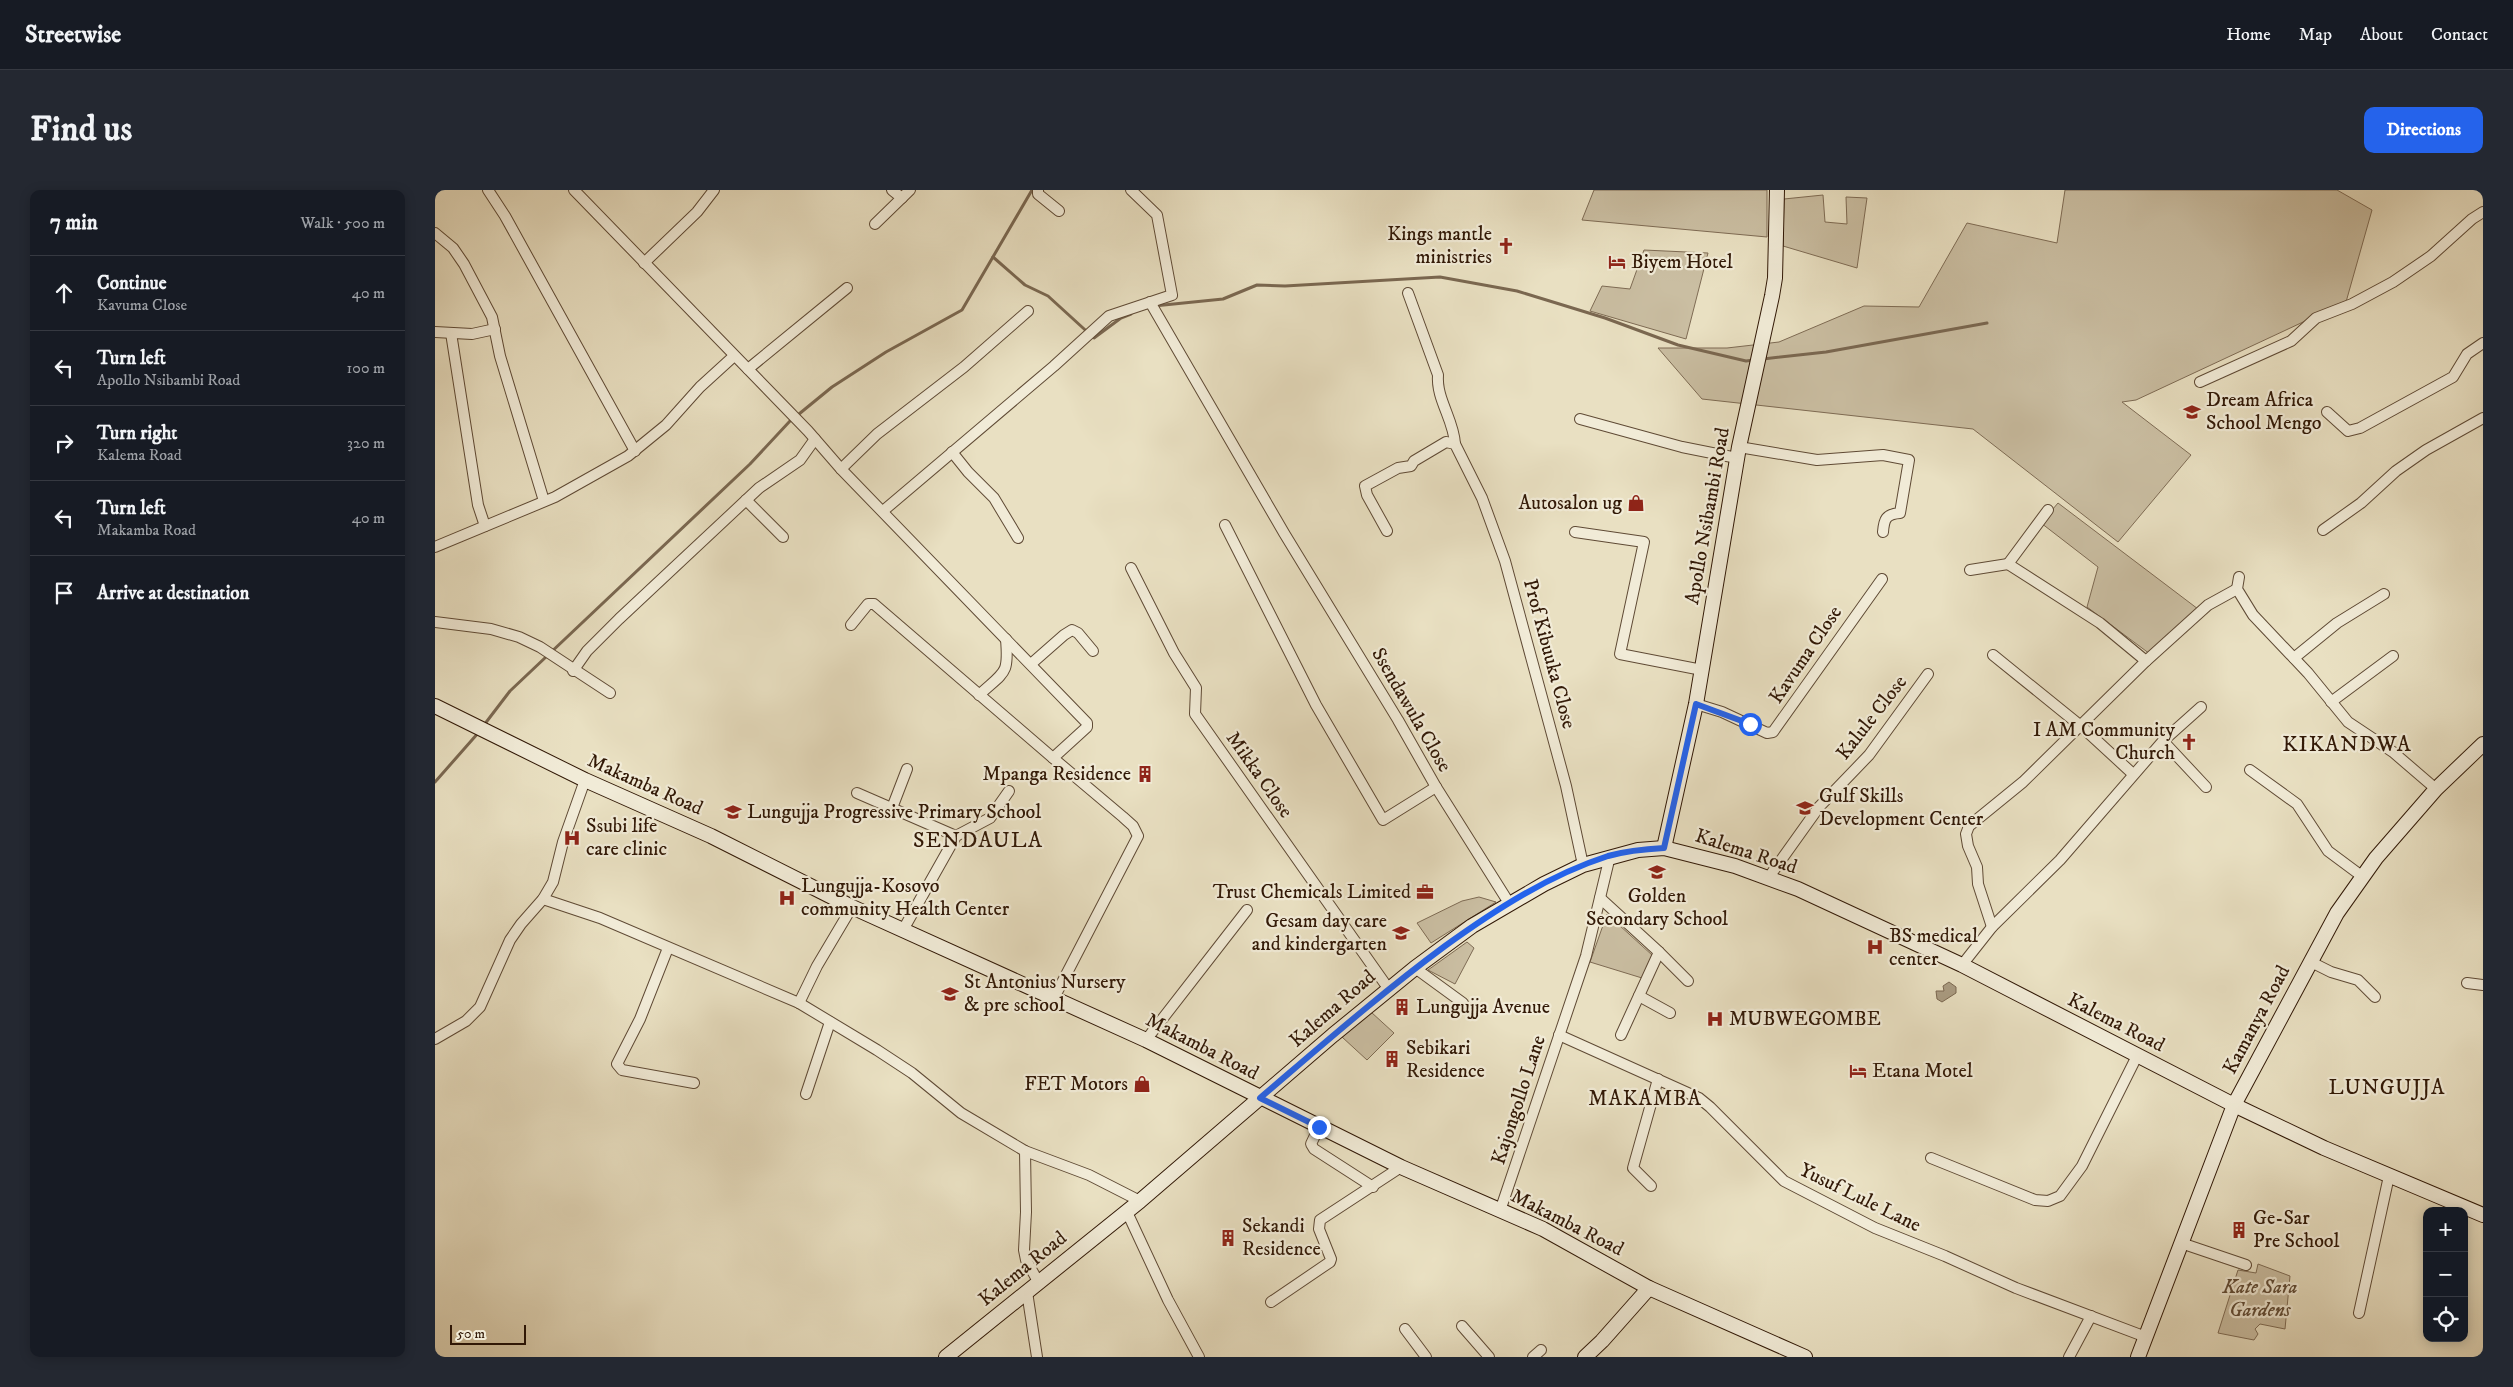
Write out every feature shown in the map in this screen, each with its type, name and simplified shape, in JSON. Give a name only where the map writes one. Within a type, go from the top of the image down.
[{"type":"street","points":[[487,190],[505,216],[635,451]]},
{"type":"street","points":[[574,190],[1087,723],[1087,727],[1053,758]]},
{"type":"street","points":[[644,263],[697,212],[714,190]]},
{"type":"street","points":[[892,190],[902,198]]},
{"type":"street","points":[[875,224],[910,190]]},
{"type":"street","points":[[1038,190],[1038,194],[1059,211]]},
{"type":"street","points":[[883,511],[1109,316],[1172,295],[1157,215],[1131,190]]},
{"type":"street","name":"Apollo Nsibambi Road","points":[[1664,848],[1696,704],[1738,453],[1775,278],[1777,190]]},
{"type":"street","points":[[2200,382],[2291,341],[2316,318],[2352,304],[2393,282],[2431,256],[2472,219],[2483,212]]},
{"type":"street","points":[[435,233],[453,248],[486,302],[495,329],[500,356],[544,501]]},
{"type":"street","points":[[748,369],[847,288]]},
{"type":"street","name":"Prof Kibuuka Close","points":[[1408,293],[1437,376],[1438,390],[1455,435],[1455,444],[1464,458],[1482,498],[1505,561],[1566,786],[1583,865]]},
{"type":"street","name":"Ssendawula Close","points":[[1150,302],[1284,533],[1398,720],[1436,788],[1509,903]]},
{"type":"street","points":[[841,469],[877,434],[964,366],[1028,310]]},
{"type":"street","points":[[435,332],[472,334],[495,329]]},
{"type":"street","points":[[451,333],[478,505],[485,526]]},
{"type":"street","points":[[2327,412],[2348,431],[2360,428],[2453,377],[2467,354],[2483,343]]},
{"type":"street","points":[[435,546],[544,501],[602,473],[635,451],[667,426],[700,387],[734,356]]},
{"type":"street","points":[[2323,530],[2361,503],[2384,480],[2403,466],[2426,450],[2483,418]]},
{"type":"street","points":[[1580,419],[1682,447],[1817,460],[1883,455],[1909,460],[1900,513],[1890,514],[1884,519],[1883,532]]},
{"type":"street","points":[[573,671],[587,651],[619,619],[759,488],[800,460],[815,439]]},
{"type":"street","points":[[1387,532],[1367,495],[1365,486],[1398,468],[1411,466],[1414,461],[1446,442],[1455,444]]},
{"type":"street","points":[[952,452],[973,478],[993,498],[1018,538]]},
{"type":"street","points":[[746,500],[783,537]]},
{"type":"street","points":[[2009,564],[2049,510]]},
{"type":"street","points":[[1225,525],[1316,705],[1383,820],[1436,788]]},
{"type":"street","points":[[1575,532],[1644,542],[1620,654],[1701,670]]},
{"type":"street","points":[[1970,570],[2009,564],[2100,624],[2146,661]]},
{"type":"street","name":"Mikka Close","points":[[1131,568],[1173,653],[1196,688],[1195,714],[1388,988]]},
{"type":"street","points":[[2239,577],[2237,588],[2253,616],[2294,658],[2357,730],[2393,752],[2436,789]]},
{"type":"street","name":"Kavuma Close","points":[[1696,704],[1722,712],[1767,733],[1773,732],[1882,579]]},
{"type":"street","points":[[1992,928],[1978,884],[1977,867],[1966,839],[1969,826],[2023,782],[2082,727],[2098,708],[2146,661],[2208,605],[2237,588]]},
{"type":"street","points":[[2294,658],[2337,623],[2384,594]]},
{"type":"street","points":[[851,625],[871,602],[1133,826],[1137,836],[1054,998]]},
{"type":"street","points":[[435,622],[491,629],[519,637],[541,646],[573,671],[610,693]]},
{"type":"street","points":[[1031,664],[1064,635],[1073,630],[1078,633],[1093,651]]},
{"type":"street","points":[[979,695],[1003,673],[1008,664],[1006,639]]},
{"type":"street","points":[[1993,655],[2082,727],[2133,774]]},
{"type":"street","points":[[2331,702],[2393,656]]},
{"type":"street","name":"Kalule Close","points":[[1769,877],[1819,807],[1869,755],[1928,674]]},
{"type":"street","name":"Makamba Road","points":[[435,706],[585,780],[711,836],[852,907],[1147,1040],[1401,1167],[1543,1229],[1649,1288],[1805,1357]]},
{"type":"street","points":[[1962,965],[1992,928],[2059,860],[2163,741],[2201,706]]},
{"type":"street","points":[[2163,741],[2206,787]]},
{"type":"street","name":"Kamanya Road","points":[[2138,1357],[2234,1105],[2337,914],[2376,858],[2436,789],[2483,744]]},
{"type":"street","points":[[892,808],[907,769]]},
{"type":"street","points":[[2250,770],[2297,804],[2328,851],[2363,878]]},
{"type":"street","points":[[435,1040],[473,1015],[480,1006],[510,940],[543,899],[553,882],[563,842],[585,780]]},
{"type":"street","points":[[903,930],[956,836],[990,818],[1009,791]]},
{"type":"street","points":[[857,793],[956,836]]},
{"type":"street","name":"Kalema Road","points":[[946,1357],[1127,1212],[1388,988],[1415,968],[1509,903],[1583,865],[1610,856],[1664,848],[1769,877],[1962,965],[2234,1105],[2389,1176],[2483,1215]]},
{"type":"street","name":"Kajongollo Lane","points":[[1500,1211],[1586,956],[1610,856]]},
{"type":"street","points":[[1600,898],[1688,981]]},
{"type":"street","points":[[543,899],[600,918],[799,1002],[912,1073],[961,1112],[1025,1151],[1089,1175],[1140,1201]]},
{"type":"street","points":[[799,1002],[817,966],[852,907]]},
{"type":"street","points":[[1147,1040],[1247,910]]},
{"type":"street","points":[[668,948],[640,1019],[617,1064],[622,1070],[694,1083]]},
{"type":"street","points":[[1621,1034],[1659,952]]},
{"type":"street","points":[[2311,962],[2331,972],[2358,980],[2375,997]]},
{"type":"street","points":[[1415,968],[1463,1003]]},
{"type":"street","points":[[2467,983],[2483,985]]},
{"type":"street","points":[[1639,996],[1670,1013]]},
{"type":"street","points":[[806,1094],[830,1022]]},
{"type":"street","name":"Yusuf Lule Lane","points":[[1559,1035],[1699,1098],[1783,1180],[1796,1189],[1875,1228],[1945,1256],[2016,1288],[2146,1337]]},
{"type":"street","points":[[1931,1158],[2035,1200],[2052,1200],[2060,1196],[2082,1166],[2137,1056]]},
{"type":"street","points":[[1651,1186],[1633,1168],[1658,1080]]},
{"type":"street","points":[[1319,1127],[1311,1144],[1314,1149],[1373,1187]]},
{"type":"street","points":[[1025,1151],[1026,1212],[1024,1250],[1026,1260],[1039,1282]]},
{"type":"street","points":[[1271,1302],[1330,1262],[1331,1258],[1319,1229],[1320,1220],[1401,1167]]},
{"type":"street","points":[[2359,1312],[2389,1176]]},
{"type":"street","points":[[1127,1212],[1168,1300],[1199,1357]]},
{"type":"street","points":[[2181,1243],[2246,1264]]},
{"type":"street","points":[[1585,1357],[1602,1341],[1649,1288]]},
{"type":"street","points":[[1027,1292],[1037,1357]]},
{"type":"street","points":[[2069,1357],[2091,1316]]},
{"type":"street","points":[[1462,1326],[1489,1357]]},
{"type":"street","points":[[1405,1329],[1426,1357]]},
{"type":"green space","points":[[1594,190],[1767,190],[1767,237],[1582,220]]},
{"type":"green space","points":[[2065,190],[2337,190],[2372,210],[2346,302],[2136,400],[2122,402],[2191,455],[2118,542],[1973,429],[1702,399],[1658,348],[1727,348],[1779,342],[1864,306],[1919,307],[1967,223],[2057,243]]},
{"type":"green space","points":[[1823,195],[1825,222],[1847,224],[1846,197],[1867,198],[1857,268],[1783,246],[1784,199]]},
{"type":"green space","points":[[1644,250],[1708,253],[1686,339],[1590,311],[1602,286],[1630,289]]},
{"type":"green space","points":[[2058,503],[2198,609],[2150,654],[2087,607],[2098,567],[2041,523]]},
{"type":"green space","points":[[1479,897],[1496,902],[1431,943],[1417,923],[1462,901]]},
{"type":"green space","points":[[1607,914],[1652,955],[1642,978],[1590,962]]},
{"type":"green space","points":[[1467,942],[1474,948],[1455,984],[1428,970]]},
{"type":"green space","points":[[1371,1012],[1394,1033],[1367,1060],[1342,1037]]},
{"type":"green space","name":"Kate Sara Gardens","points":[[2258,1264],[2290,1276],[2285,1329],[2260,1324],[2255,1329],[2258,1334],[2254,1340],[2218,1333],[2238,1270],[2256,1273]]},
{"type":"shaded area","points":[[1949,982],[1956,987],[1956,993],[1942,1002],[1937,999],[1936,991],[1944,991],[1943,986]]},
{"type":"waterway","points":[[799,414],[832,387],[886,352],[962,310],[1032,190]]},
{"type":"waterway","points":[[993,257],[1025,285],[1048,296],[1094,338],[1121,318],[1131,314]]},
{"type":"waterway","points":[[1154,306],[1223,299],[1257,285],[1285,286],[1440,277],[1517,291],[1605,318],[1678,345],[1746,361],[1754,360]]},
{"type":"waterway","points":[[1763,359],[1826,352],[1987,323]]},
{"type":"waterway","points":[[484,725],[510,691],[750,464],[790,421]]},
{"type":"waterway","points":[[435,782],[479,732]]},
{"type":"place","name":"Kings mantle ministries","points":[[1506,246]]},
{"type":"place","name":"Biyem Hotel","points":[[1617,262]]},
{"type":"place","name":"Dream Africa School Mengo","points":[[2192,412]]},
{"type":"place","name":"Autosalon ug","points":[[1636,503]]},
{"type":"place","name":"I AM Community Church","points":[[2189,742]]},
{"type":"place","name":"Mpanga Residence","points":[[1145,774]]},
{"type":"place","name":"Gulf Skills Development Center","points":[[1805,808]]},
{"type":"place","name":"Lungujja Progressive Primary School","points":[[733,812]]},
{"type":"place","name":"Ssubi life care clinic","points":[[572,838]]},
{"type":"place","name":"Golden Secondary School","points":[[1657,872]]},
{"type":"place","name":"Trust Chemicals Limited","points":[[1425,892]]},
{"type":"place","name":"Lungujja-Kosovo community Health Center","points":[[787,898]]},
{"type":"place","name":"Gesam day care and kindergarten","points":[[1401,933]]},
{"type":"place","name":"BS medical center","points":[[1875,947]]},
{"type":"place","name":"St Antonius Nursery & pre school","points":[[950,994]]},
{"type":"place","name":"Lungujja Avenue","points":[[1402,1007]]},
{"type":"place","name":"MUBWEGOMBE","points":[[1715,1019]]},
{"type":"place","name":"Sebikari Residence","points":[[1392,1059]]},
{"type":"place","name":"Etana Motel","points":[[1858,1071]]},
{"type":"place","name":"FET Motors","points":[[1142,1084]]},
{"type":"place","name":"Ge-Sar Pre School","points":[[2239,1230]]},
{"type":"place","name":"Sekandi Residence","points":[[1228,1238]]},
{"type":"district","name":"KIKANDWA","points":[[2347,744]]},
{"type":"district","name":"SENDAULA","points":[[978,840]]},
{"type":"district","name":"LUNGUJJA","points":[[2387,1088]]},
{"type":"district","name":"MAKAMBA","points":[[1645,1099]]},
{"type":"route","points":[[1319,1127],[1260,1098],[1388,988],[1472,926],[1509,903],[1583,865],[1610,856],[1638,850],[1664,848],[1696,704],[1722,712],[1750,724]]}]
